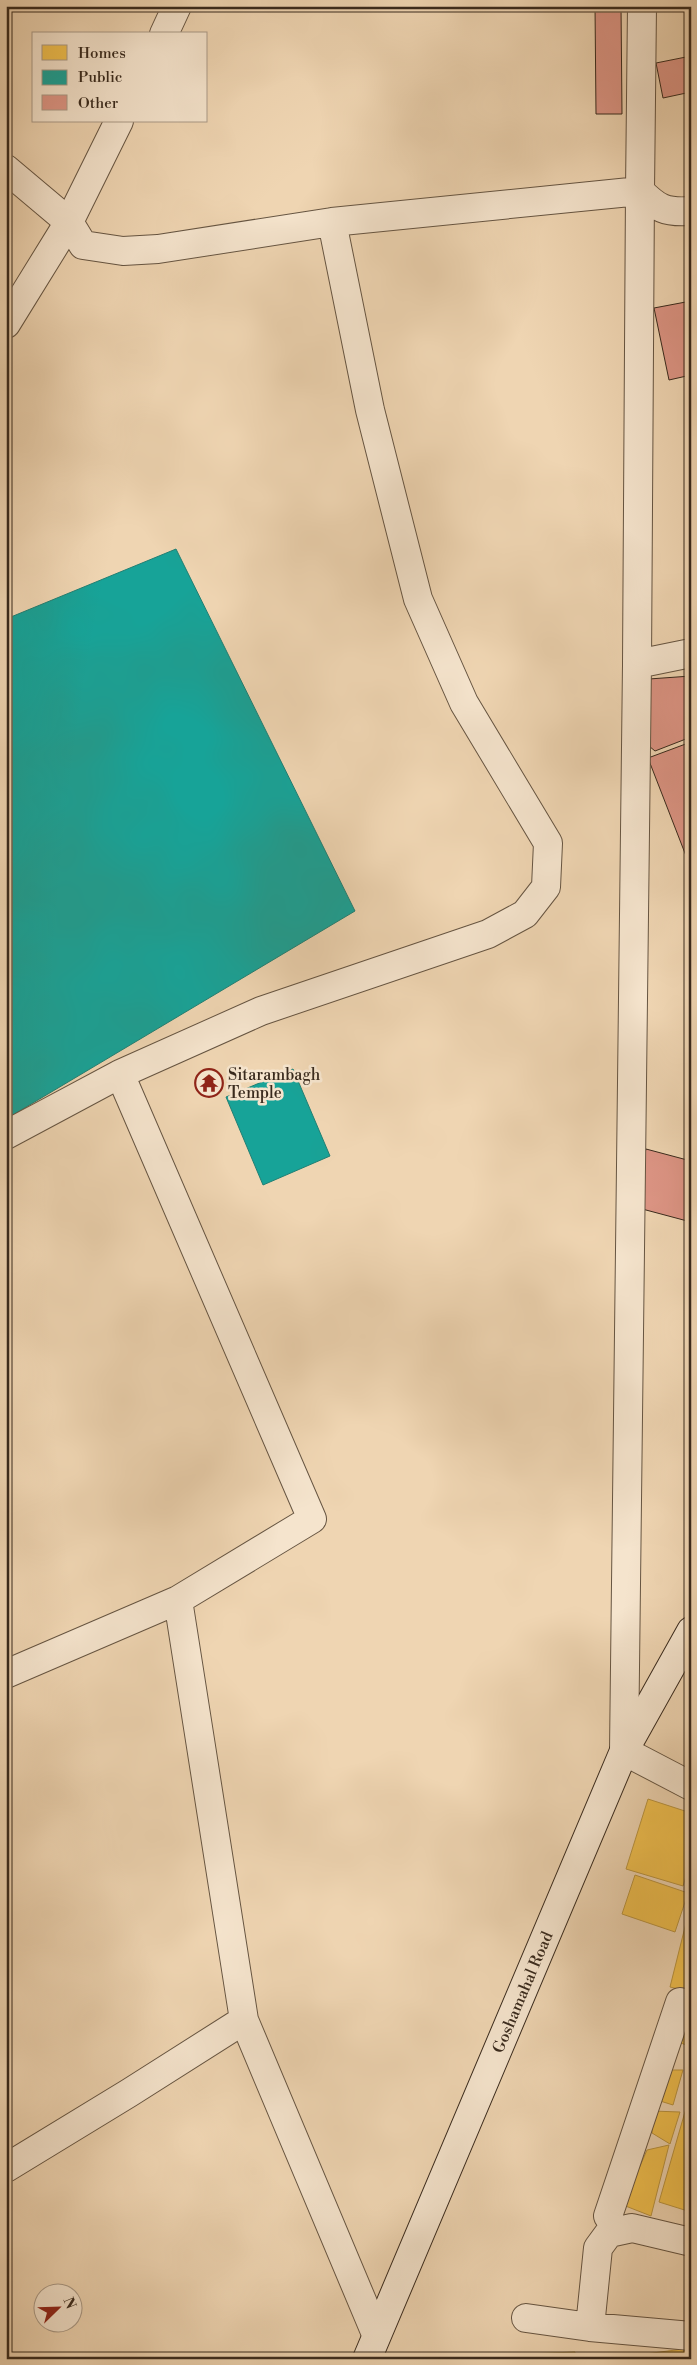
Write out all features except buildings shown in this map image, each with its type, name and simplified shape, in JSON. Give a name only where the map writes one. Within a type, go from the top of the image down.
[{"type":"street","points":[[165,32],[177,6]]},
{"type":"street","points":[[642,6],[637,664],[624,1751],[691,1786]]},
{"type":"street","points":[[6,324],[69,222],[119,122]]},
{"type":"street","points":[[6,170],[69,222],[83,245],[123,252],[158,249],[332,222],[640,191],[656,206],[682,211],[691,210]]},
{"type":"street","points":[[6,1136],[120,1074],[261,1011],[488,934],[524,914],[546,887],[548,843],[464,703],[418,599],[370,410],[332,222]]},
{"type":"street","points":[[637,664],[691,652]]},
{"type":"street","points":[[6,1674],[178,1600],[312,1519],[120,1074]]},
{"type":"street","points":[[178,1600],[244,2020],[372,2347]]},
{"type":"street","name":"Goshamahal Road","points":[[372,2347],[624,1751],[691,1631]]},
{"type":"street","points":[[608,2216],[680,2002],[691,2006]]},
{"type":"street","points":[[6,2168],[244,2020]]},
{"type":"street","points":[[590,2327],[598,2248],[608,2233],[632,2228],[691,2242]]},
{"type":"street","points":[[526,2318],[590,2327],[691,2336]]},
{"type":"place","name":"Sitarambagh Temple","points":[[209,1083]]}]
